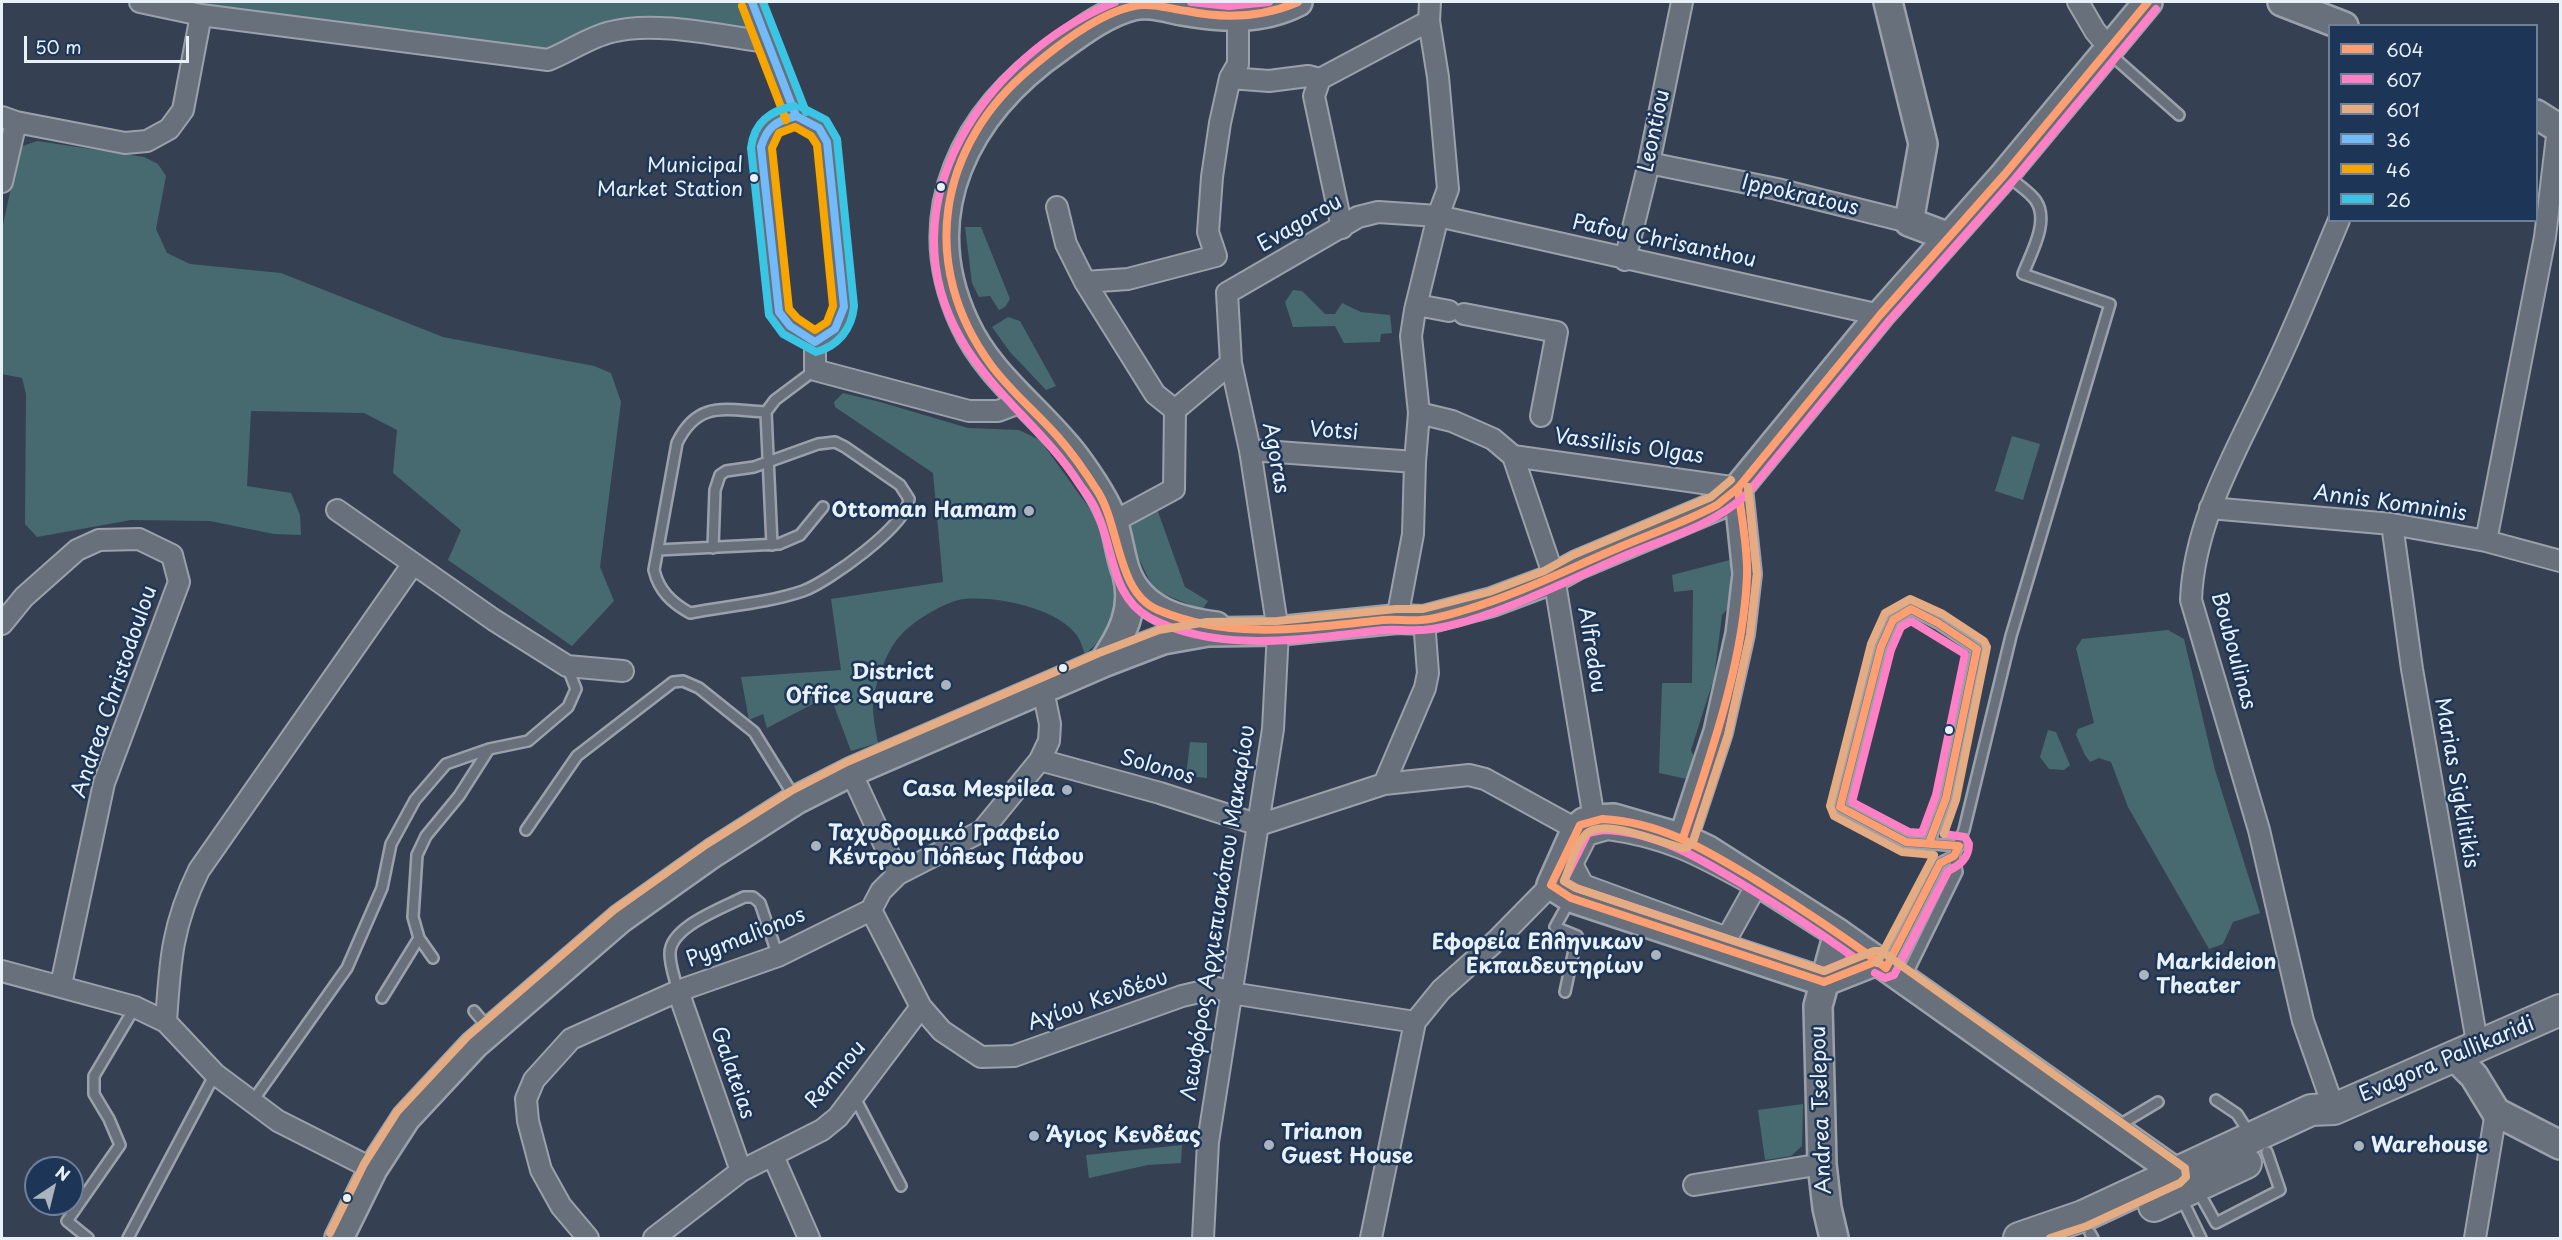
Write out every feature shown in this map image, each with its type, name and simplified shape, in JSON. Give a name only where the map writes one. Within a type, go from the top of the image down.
[{"type":"main road","name":"Evagora Pallikaridi","points":[[2086,1237],[2260,1145],[2311,1110],[2334,1109],[2560,1010]]},
{"type":"main road","name":"Evagora Pallikaridi","points":[[2019,1239],[2184,1185]]},
{"type":"street","points":[[140,2],[201,15],[548,60],[603,34],[626,29],[655,28],[766,42]]},
{"type":"street","points":[[752,2],[796,116],[819,128],[827,142],[843,307],[842,319],[836,329],[815,342]]},
{"type":"street","points":[[1103,663],[1119,638],[1130,610],[1131,594],[1127,573],[1113,522],[1105,503],[1076,458],[1053,430],[1022,402],[972,338],[958,308],[946,258],[945,219],[956,169],[981,125],[1021,77],[1041,60],[1106,17],[1136,5],[1152,3],[1195,7],[1238,17],[1266,14],[1298,2]]},
{"type":"street","name":"Leontiou","points":[[1625,260],[1649,163],[1682,2]]},
{"type":"street","points":[[1888,2],[1923,144],[1909,222]]},
{"type":"street","points":[[2078,2],[2109,50]]},
{"type":"street","points":[[339,1239],[373,1169],[406,1118],[474,1045],[620,920],[713,854],[796,800],[851,772],[1103,663],[1163,640],[1208,632],[1278,631],[1397,619],[1424,620],[1492,602],[1717,506],[1738,488],[1880,315],[2005,174],[2148,2]]},
{"type":"street","points":[[2282,2],[2339,24]]},
{"type":"street","points":[[1342,228],[1314,96],[1320,79],[1430,11],[1448,189],[1438,216],[1411,336],[1419,413],[1413,534],[1397,619]]},
{"type":"street","points":[[2,182],[9,120],[125,143],[147,141],[169,129],[183,110],[201,15]]},
{"type":"street","points":[[1085,282],[1128,279],[1216,256],[1208,232],[1219,134],[1230,78],[1238,64],[1238,17]]},
{"type":"street","points":[[1230,78],[1269,81],[1308,76],[1320,79]]},
{"type":"street","points":[[796,116],[776,121],[764,136],[761,147],[779,312],[793,330],[815,342]]},
{"type":"street","points":[[2486,541],[2545,237],[2552,124]]},
{"type":"street","name":"Ippokratous","points":[[1649,163],[1778,189],[1909,222],[1949,237]]},
{"type":"street","points":[[1057,207],[1066,244],[1085,282],[1155,394],[1175,410]]},
{"type":"street","name":"Evagorou","points":[[1227,293],[1358,217],[1378,212],[1438,216]]},
{"type":"street","name":"Pafou Chrisanthou","points":[[1438,216],[1625,260],[1880,315]]},
{"type":"street","name":"Bouboulinas","points":[[2334,1109],[2303,1021],[2259,830],[2191,600],[2192,570],[2210,508],[2282,355],[2338,222]]},
{"type":"street","name":"Agoras","points":[[1227,293],[1231,363],[1250,450],[1278,631]]},
{"type":"street","points":[[1417,305],[1557,332],[1541,416]]},
{"type":"street","points":[[815,342],[815,369],[969,411],[998,411],[1022,402]]},
{"type":"street","points":[[1113,522],[1174,489],[1175,410],[1231,363]]},
{"type":"street","points":[[1419,413],[1452,421],[1493,439],[1513,456]]},
{"type":"street","name":"Votsi","points":[[1250,450],[1415,462]]},
{"type":"street","name":"Vassilisis Olgas","points":[[1513,456],[1738,488]]},
{"type":"street","name":"Alfredou","points":[[1513,456],[1554,577],[1585,824]]},
{"type":"street","points":[[1683,838],[1718,732],[1740,634],[1747,574],[1738,488]]},
{"type":"street","name":"Annis Komninis","points":[[2210,508],[2392,524],[2486,541],[2560,561]]},
{"type":"street","points":[[338,510],[494,620],[567,666],[624,671]]},
{"type":"street","name":"Marias Sigklitikis","points":[[2392,524],[2466,1053]]},
{"type":"street","name":"Andrea Christodoulou","points":[[2,624],[24,597],[76,550],[99,540],[140,539],[172,555],[179,582],[104,783],[61,985]]},
{"type":"street","points":[[166,1022],[171,952],[185,898],[200,870],[414,564]]},
{"type":"street","points":[[1127,573],[1138,595],[1150,606],[1199,624],[1240,630]]},
{"type":"street","points":[[1384,784],[1425,688],[1428,674],[1424,620]]},
{"type":"street","name":"Λεωφόρος Αρχιεπισκόπου Μακαρίου","points":[[1203,1239],[1208,1142],[1260,825],[1273,729],[1278,631]]},
{"type":"street","points":[[921,1008],[871,910],[881,891],[898,874],[982,831],[1040,760],[1049,741],[1050,724],[1043,690]]},
{"type":"street","name":"Solonos","points":[[1040,760],[1160,793],[1260,825]]},
{"type":"street","points":[[851,772],[898,874]]},
{"type":"street","points":[[1260,825],[1384,784],[1470,775],[1485,779],[1585,824],[1614,818],[1683,838],[1776,892],[1838,933],[2114,1129],[2184,1185]]},
{"type":"street","points":[[1371,1239],[1415,1022],[1440,990],[1497,940],[1569,890],[1585,824]]},
{"type":"street","points":[[1608,829],[1641,834],[1690,850],[1756,885],[1727,938],[1569,890],[1572,864],[1587,835],[1608,829]]},
{"type":"street","points":[[1569,890],[1824,982],[1889,970]]},
{"type":"street","name":"Pygmalionos","points":[[588,1239],[561,1206],[541,1170],[528,1121],[526,1100],[534,1080],[571,1040],[678,991],[778,956],[871,910]]},
{"type":"street","name":"Andrea Tselepou","points":[[1834,1239],[1827,1208],[1822,1164],[1818,1006],[1838,933]]},
{"type":"street","points":[[2,970],[135,1007],[166,1022],[215,1074],[252,1102],[292,1129],[373,1169]]},
{"type":"street","name":"Αγίου Κενδέου","points":[[921,1008],[942,1031],[981,1057],[1014,1056],[1182,996],[1217,988],[1231,993],[1415,1022]]},
{"type":"street","name":"Galateias","points":[[678,991],[741,1171]]},
{"type":"street","name":"Remnou","points":[[654,1239],[741,1171],[822,1130],[838,1118],[921,1008]]},
{"type":"street","points":[[2466,1053],[2474,1076],[2496,1112],[2560,1145]]},
{"type":"street","points":[[2475,1239],[2496,1112]]},
{"type":"street","points":[[773,1156],[809,1239]]},
{"type":"street","points":[[1694,1185],[1822,1164]]},
{"type":"lane","points":[[2109,50],[2179,115]]},
{"type":"lane","points":[[1889,970],[1940,863],[1954,856],[1959,846],[2011,636],[2110,304],[2023,274],[2038,234],[2041,216],[2036,201],[2005,174]]},
{"type":"lane","points":[[772,545],[766,412],[775,400],[815,369]]},
{"type":"lane","points":[[713,548],[715,490],[720,475],[726,471],[754,467],[818,444],[836,442],[845,447],[900,484],[906,492],[909,505],[881,540],[806,590],[690,613],[675,605],[657,582],[654,570],[677,443],[684,428],[692,420],[711,411],[766,412]]},
{"type":"lane","points":[[658,550],[772,545],[791,541],[800,535],[824,507]]},
{"type":"lane","points":[[1929,843],[1946,798],[1977,649],[1938,623],[1911,609],[1898,615],[1888,628],[1881,647],[1839,807],[1906,842],[1959,846]]},
{"type":"lane","points":[[252,1102],[347,968],[382,888],[391,844],[415,800],[446,764],[489,749],[528,741],[568,707],[576,690],[567,666]]},
{"type":"lane","points":[[526,830],[577,756],[673,682],[683,681],[699,688],[754,732],[796,800]]},
{"type":"lane","points":[[433,958],[419,938],[413,917],[417,855],[426,836],[459,796],[489,749]]},
{"type":"lane","points":[[1889,970],[1957,872],[1954,856]]},
{"type":"lane","points":[[1565,992],[1577,936],[1555,927],[1569,890]]},
{"type":"lane","points":[[678,991],[670,954],[672,940],[685,928],[744,897],[753,897],[760,903],[778,956]]},
{"type":"lane","points":[[382,998],[419,938]]},
{"type":"lane","points":[[88,1239],[67,1221],[120,1145],[109,1119],[94,1095],[94,1076],[135,1007]]},
{"type":"lane","points":[[474,1011],[492,1031]]},
{"type":"lane","points":[[128,1239],[215,1074]]},
{"type":"lane","points":[[854,1096],[901,1186]]},
{"type":"lane","points":[[2184,1185],[2216,1223],[2280,1190],[2260,1145],[2237,1114],[2216,1100]]},
{"type":"lane","points":[[2114,1129],[2158,1102]]},
{"type":"lane","points":[[2184,1185],[2201,1239]]},
{"type":"green space","points":[[173,2],[741,2],[751,26],[732,33],[666,21],[553,55]]},
{"type":"green space","points":[[37,141],[144,157],[158,164],[166,176],[156,229],[167,253],[190,264],[281,273],[443,337],[594,366],[611,373],[621,402],[600,567],[614,601],[572,646],[448,560],[461,530],[393,473],[397,430],[364,413],[251,411],[247,486],[291,493],[300,515],[301,535],[274,534],[210,521],[131,520],[37,537],[25,524],[26,394],[22,378],[2,374],[2,229],[20,147]]},
{"type":"green space","points":[[965,227],[981,227],[1010,299],[1005,307],[999,310],[990,296],[979,297],[972,283]]},
{"type":"green space","points":[[1293,290],[1302,291],[1325,314],[1335,314],[1342,303],[1361,312],[1390,315],[1392,333],[1381,334],[1380,342],[1344,343],[1335,326],[1293,327],[1285,302]]},
{"type":"green space","points":[[1008,317],[1020,321],[1056,386],[1046,390],[1010,352],[992,327]]},
{"type":"green space","points":[[843,393],[968,428],[1019,430],[1040,440],[1105,530],[1124,601],[1103,638],[1085,654],[1078,637],[1069,627],[1057,618],[1026,606],[993,600],[964,599],[930,612],[901,635],[890,649],[882,668],[873,707],[878,743],[851,751],[830,695],[767,728],[763,714],[749,720],[741,677],[841,670],[831,599],[943,582],[933,473],[835,407],[834,402]]},
{"type":"green space","points":[[2012,436],[2040,444],[2023,500],[1995,491]]},
{"type":"green space","points":[[1157,509],[1185,587],[1208,601],[1202,610],[1154,590],[1125,530]]},
{"type":"green space","points":[[1730,560],[1732,604],[1722,615],[1714,678],[1691,750],[1696,762],[1687,779],[1659,773],[1662,683],[1692,683],[1693,590],[1674,592],[1672,575]]},
{"type":"green space","points":[[2168,630],[2184,639],[2215,770],[2260,913],[2233,922],[2223,944],[2209,949],[2128,807],[2111,762],[2099,758],[2090,762],[2076,735],[2078,729],[2094,723],[2076,648],[2082,639]]},
{"type":"green space","points":[[2048,730],[2056,732],[2070,765],[2064,770],[2049,769],[2040,757]]},
{"type":"green space","points":[[1190,742],[1207,743],[1207,778],[1186,776]]},
{"type":"green space","points":[[1803,1104],[1802,1146],[1791,1156],[1765,1160],[1758,1110]]},
{"type":"green space","points":[[1182,1145],[1181,1163],[1148,1165],[1089,1178],[1086,1155]]},
{"type":"transit line","name":"36","points":[[752,2],[796,116]]},
{"type":"transit line","name":"26","points":[[763,2],[806,112]]},
{"type":"transit line","name":"607","points":[[1115,2],[1068,26],[1026,58],[989,96],[960,139],[941,187],[934,236],[940,288],[961,339],[974,359],[988,378],[1052,447],[1090,499],[1103,529],[1115,572],[1128,598],[1137,609],[1150,618],[1177,629],[1206,637],[1265,641],[1384,630],[1425,630],[1467,621],[1529,598],[1690,529],[1733,505],[1746,495],[1888,322],[2013,181],[2156,9]]},
{"type":"transit line","name":"607","points":[[1191,2],[1229,6],[1269,2]]},
{"type":"transit line","name":"604","points":[[1298,2],[1270,11],[1243,16],[1201,14],[1142,5],[1098,20],[1031,68],[999,99],[975,133],[958,170],[948,209],[947,248],[953,288],[968,327],[991,365],[1064,443],[1098,492],[1134,589],[1158,610],[1213,626],[1269,630],[1383,620],[1432,619],[1485,604],[1524,589],[1717,505],[1738,488],[1880,315],[2005,174],[2148,2]]},
{"type":"transit line","name":"46","points":[[742,6],[786,120]]},
{"type":"transit line","name":"26","points":[[794,106],[778,111],[765,119],[756,131],[751,148],[769,315],[783,334],[816,352],[831,346],[847,329],[854,306],[837,139],[826,120],[801,107]]},
{"type":"transit line","name":"36","points":[[796,116],[819,128],[827,142],[844,307],[835,329],[815,342],[790,326],[779,312],[761,147],[766,134],[773,126],[796,116]]},
{"type":"transit line","name":"46","points":[[795,127],[811,136],[817,145],[833,306],[827,322],[815,330],[797,318],[789,309],[772,148],[779,133],[795,127]]},
{"type":"transit line","name":"601","points":[[330,1233],[364,1164],[397,1112],[467,1037],[614,910],[707,844],[791,791],[847,762],[1099,653],[1159,630],[1207,622],[1277,621],[1396,609],[1423,609],[1489,592],[1544,571],[1573,555],[1711,497],[1731,480]]},
{"type":"transit line","name":"607","points":[[1693,841],[1728,735],[1750,635],[1757,574],[1748,487]]},
{"type":"transit line","name":"601","points":[[1748,487],[1757,574],[1750,635],[1728,735],[1693,842],[1688,847],[1682,848],[1619,830],[1606,828],[1594,830],[1586,834],[1579,844],[1564,881],[1576,888],[1824,971],[1874,951],[1881,951],[2185,1168],[2186,1177],[2180,1183],[2087,1226],[2050,1238]]},
{"type":"transit line","name":"604","points":[[1683,838],[1724,708],[1740,641],[1747,564],[1738,488]]},
{"type":"transit line","name":"601","points":[[1877,963],[1934,855],[1902,852],[1834,816],[1830,806],[1871,644],[1885,613],[1910,599],[1943,614],[1984,641],[1987,647],[1956,800],[1944,834]]},
{"type":"transit line","name":"604","points":[[1877,961],[1886,968],[1940,863],[1954,856],[1959,846],[1906,842],[1840,807],[1881,647],[1893,620],[1911,609],[1938,623],[1977,649],[1946,798],[1929,843]]},
{"type":"transit line","name":"607","points":[[1911,621],[1965,654],[1936,795],[1922,833],[1909,832],[1852,802],[1891,650],[1901,627],[1911,621]]},
{"type":"transit line","name":"604","points":[[1602,819],[1644,826],[1700,848],[1832,929],[1877,961],[1824,982],[1571,898],[1551,885],[1580,825],[1602,819]]},
{"type":"transit line","name":"607","points":[[1603,830],[1642,836],[1696,857],[1775,904],[1855,958],[1824,971],[1576,888],[1564,881],[1588,833],[1603,830]]},
{"type":"transit line","name":"607","points":[[1875,973],[1885,978],[1894,975],[1948,871],[1960,864],[1966,857],[1969,844],[1965,837],[1944,834]]},
{"type":"place","name":"Municipal Market Station","points":[[754,178]]},
{"type":"place","name":"Ottoman Hamam","points":[[1029,511]]},
{"type":"place","name":"District Office Square","points":[[946,685]]},
{"type":"place","name":"Casa Mespilea","points":[[1067,790]]},
{"type":"place","name":"Ταχυδρομικό Γραφείο Κέντρου Πόλεως Πάφου","points":[[816,846]]},
{"type":"place","name":"Εφορεία Ελληνικων Εκπαιδευτηρίων","points":[[1656,955]]},
{"type":"place","name":"Markideion Theater","points":[[2144,975]]},
{"type":"place","name":"Άγιος Κενδέας","points":[[1034,1136]]},
{"type":"place","name":"Trianon Guest House","points":[[1269,1145]]},
{"type":"place","name":"Warehouse","points":[[2359,1146]]}]
